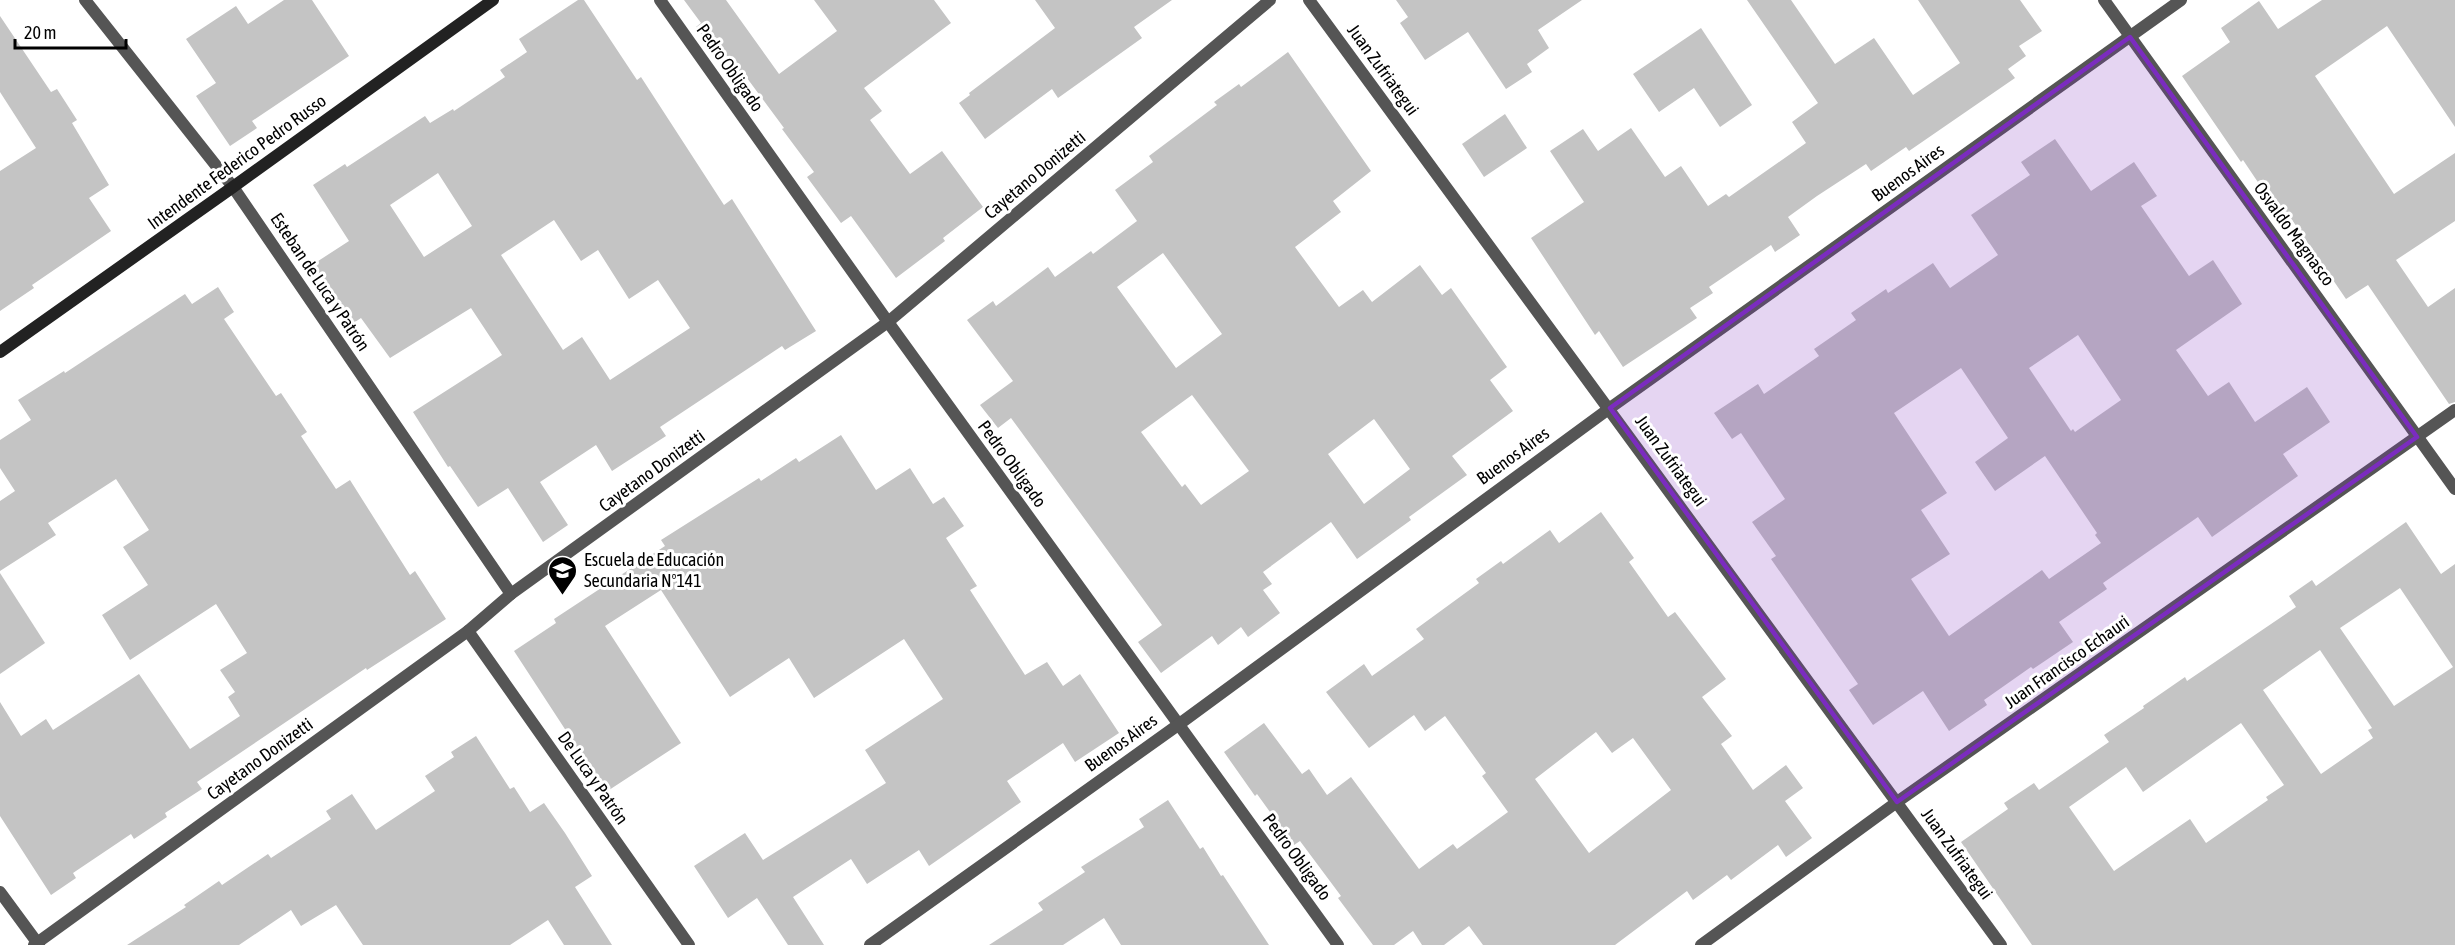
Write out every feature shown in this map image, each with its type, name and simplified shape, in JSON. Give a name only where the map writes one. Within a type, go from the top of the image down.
[{"type":"street","name":"Esteban de Luca y Patrón","points":[[85,0],[233,188],[511,594]]},
{"type":"street","name":"Intendente Federico Pedro Russo","points":[[0,352],[233,188],[493,0]]},
{"type":"street","name":"Pedro Obligado","points":[[660,0],[888,322],[1338,945]]},
{"type":"street","name":"Cayetano Donizetti","points":[[37,944],[468,631],[511,594],[888,322],[1270,0]]},
{"type":"street","name":"Juan Zufriategui","points":[[1310,0],[2001,945]]},
{"type":"street","name":"Osvaldo Magnasco","points":[[2104,0],[2455,489]]},
{"type":"street","name":"Buenos Aires","points":[[870,945],[1178,725],[1610,408],[2181,0]]},
{"type":"street","name":"Juan Francisco Echauri","points":[[1701,945],[1898,802],[2455,410]]},
{"type":"street","name":"De Luca y Patrón","points":[[468,631],[689,945]]},
{"type":"street","points":[[0,892],[37,944]]},
{"type":"highlighted area","points":[[2130,37],[2417,437],[1897,802],[1610,408]]},
{"type":"building","points":[[284,0],[312,0],[349,56],[252,121],[257,128],[230,146],[196,96],[216,83],[186,39],[236,6],[248,24]]},
{"type":"building","points":[[578,0],[584,0],[637,80],[641,77],[724,205],[732,199],[816,331],[785,350],[782,346],[660,427],[666,436],[612,471],[596,445],[540,482],[568,525],[543,542],[508,488],[478,507],[450,466],[448,467],[413,412],[502,355],[471,308],[390,358],[361,318],[352,324],[312,265],[349,241],[313,185],[345,164],[347,167],[425,116],[430,123],[453,109],[454,111],[505,77],[500,70],[527,52],[519,39]],"holes":[[[438,173],[472,226],[424,257],[390,205]],[[554,220],[581,261],[598,250],[629,299],[658,280],[690,328],[610,380],[582,337],[563,350],[501,255]]]},
{"type":"building","points":[[684,0],[726,0],[779,74],[837,31],[814,0],[934,0],[951,23],[864,88],[882,111],[870,120],[910,174],[942,151],[983,207],[943,238],[945,241],[896,278],[851,216],[841,223],[807,177],[814,172],[782,129],[784,128],[744,74],[735,81],[696,27],[701,23]]},
{"type":"building","points":[[1035,0],[1172,0],[1134,27],[1142,38],[1058,98],[1052,89],[985,139],[959,103],[1055,28]]},
{"type":"building","points":[[1396,0],[1582,0],[1538,30],[1549,48],[1527,64],[1532,72],[1506,89],[1468,32],[1425,60],[1400,23],[1408,17]]},
{"type":"building","points":[[1747,0],[1791,0],[1835,64],[1874,38],[1913,95],[1960,63],[1918,0],[2020,0],[2042,31],[2019,46],[2026,56],[2008,69],[2015,78],[1909,151],[1906,147],[1871,171],[1866,164],[1788,217],[1800,235],[1775,252],[1771,245],[1709,287],[1713,293],[1690,308],[1697,318],[1623,367],[1599,331],[1595,335],[1531,238],[1584,202],[1550,151],[1583,129],[1598,151],[1631,128],[1665,177],[1681,166],[1708,206],[1726,194],[1729,197],[1806,143],[1792,122],[1818,103]]},
{"type":"building","points":[[2322,0],[2455,0],[2455,127],[2387,26],[2315,76],[2394,194],[2455,153],[2455,221],[2396,260],[2428,307],[2455,288],[2455,402],[2449,404],[2368,285],[2346,299],[2286,211],[2280,215],[2182,76],[2230,42],[2221,28],[2259,1],[2278,29]]},
{"type":"building","points":[[0,16],[51,92],[57,89],[77,120],[72,123],[109,185],[89,198],[111,231],[32,285],[34,288],[0,311],[0,171],[36,148],[0,92]]},
{"type":"building","points":[[1701,28],[1752,105],[1720,127],[1694,88],[1659,112],[1633,74]]},
{"type":"building","points":[[1288,52],[1371,171],[1333,201],[1341,212],[1295,247],[1339,307],[1363,290],[1372,302],[1420,265],[1442,295],[1451,288],[1507,367],[1490,380],[1513,411],[1452,456],[1467,475],[1409,517],[1411,520],[1357,559],[1331,522],[1263,572],[1272,584],[1263,590],[1280,613],[1248,637],[1241,627],[1218,645],[1212,636],[1161,673],[1138,642],[1162,625],[1011,418],[998,428],[980,405],[1013,381],[967,320],[993,301],[996,306],[1048,267],[1055,277],[1091,251],[1093,254],[1137,221],[1115,190],[1153,162],[1149,156],[1217,105],[1214,102],[1239,84],[1241,87]],"holes":[[[1163,253],[1222,334],[1176,368],[1117,287]],[[1192,395],[1249,471],[1201,505],[1185,484],[1182,487],[1141,432]],[[1374,419],[1410,469],[1364,504],[1328,454]]]},
{"type":"building","points":[[1505,114],[1527,148],[1484,177],[1462,144]]},
{"type":"building","points":[[2055,139],[2091,191],[2134,162],[2157,196],[2141,206],[2189,276],[2213,260],[2242,304],[2176,350],[2208,396],[2229,382],[2255,422],[2307,387],[2330,422],[2283,454],[2298,476],[2212,537],[2198,517],[2103,583],[2107,589],[2059,622],[2073,642],[2033,669],[2031,667],[1984,700],[1987,705],[1949,731],[1923,691],[1873,725],[1849,690],[1858,684],[1771,559],[1776,556],[1752,522],[1785,499],[1741,433],[1732,439],[1714,413],[1758,384],[1764,394],[1819,356],[1814,349],[1856,320],[1851,313],[1886,289],[1888,293],[1933,263],[1950,288],[1998,255],[1971,215],[2030,175],[2021,162]],"holes":[[[2078,335],[2121,400],[2075,432],[2073,429],[2071,431],[2029,368]],[[1961,368],[2008,438],[1975,462],[1995,491],[2045,456],[2097,533],[2095,535],[2101,543],[2049,579],[2042,570],[1949,636],[1911,579],[1950,554],[1921,510],[1947,493],[1894,413]]]},
{"type":"building","points":[[218,287],[234,312],[224,319],[276,396],[281,393],[307,432],[301,436],[336,489],[350,480],[410,575],[415,571],[446,619],[367,670],[366,668],[197,782],[202,789],[165,813],[167,817],[134,839],[131,834],[73,873],[76,878],[51,895],[0,816],[0,702],[21,736],[46,719],[53,730],[139,674],[190,749],[240,716],[228,697],[235,692],[220,670],[247,653],[216,604],[130,660],[102,615],[148,585],[123,547],[149,530],[116,479],[48,523],[56,535],[0,571],[0,501],[15,491],[0,468],[0,440],[31,420],[18,400],[64,371],[65,373],[185,294],[192,304]]},
{"type":"building","points":[[841,435],[876,490],[910,468],[933,504],[944,497],[964,526],[946,538],[977,586],[970,590],[1025,675],[1047,662],[1063,686],[1080,674],[1119,733],[1075,762],[1063,743],[1007,781],[1021,802],[929,866],[919,850],[867,884],[851,859],[793,897],[824,945],[788,945],[757,898],[728,918],[694,866],[745,833],[763,860],[886,783],[865,750],[943,699],[904,639],[814,698],[789,658],[730,697],[661,590],[605,626],[681,743],[606,792],[514,651],[556,623],[554,619],[665,546],[661,540],[759,478],[761,481],[796,458],[799,462]]},
{"type":"building","points":[[1601,512],[1634,558],[1629,562],[1668,617],[1675,612],[1726,679],[1702,697],[1732,736],[1721,744],[1753,790],[1786,765],[1803,788],[1785,801],[1812,838],[1786,857],[1778,845],[1731,880],[1727,875],[1693,900],[1687,891],[1615,945],[1483,945],[1469,926],[1444,945],[1422,945],[1413,931],[1394,945],[1373,945],[1338,898],[1341,896],[1300,841],[1294,845],[1224,752],[1264,723],[1302,774],[1309,769],[1327,795],[1351,777],[1419,869],[1453,844],[1457,849],[1508,812],[1482,776],[1486,773],[1445,716],[1425,731],[1414,715],[1369,748],[1326,692],[1364,664],[1372,676],[1424,639],[1416,629],[1479,583],[1476,579],[1501,561],[1503,564],[1550,530],[1559,543]],"holes":[[[1596,732],[1612,753],[1633,738],[1671,790],[1589,853],[1535,779]]]},
{"type":"building","points":[[2406,522],[2441,574],[2455,564],[2455,945],[2032,945],[1961,842],[2008,809],[2004,803],[2034,783],[2039,790],[2109,742],[2104,735],[2144,708],[2143,706],[2185,677],[2187,681],[2296,607],[2289,596],[2312,580],[2316,586]],"holes":[[[2400,588],[2453,667],[2394,706],[2340,628]],[[2320,650],[2372,728],[2368,730],[2373,738],[2321,774],[2263,690]],[[2241,723],[2284,785],[2266,797],[2268,800],[2206,843],[2190,819],[2114,871],[2069,807],[2126,767],[2143,792]]]},
{"type":"building","points":[[0,573],[45,643],[0,674]]},
{"type":"building","points":[[476,736],[510,789],[514,787],[530,812],[544,803],[565,833],[592,876],[575,887],[612,945],[564,945],[548,920],[510,945],[363,945],[336,905],[301,926],[291,910],[239,945],[127,945],[186,907],[184,905],[219,881],[222,885],[268,854],[271,858],[331,819],[326,811],[352,794],[376,830],[435,791],[425,776],[454,757],[451,752]]},
{"type":"building","points":[[1168,800],[1200,849],[1203,847],[1221,876],[1223,875],[1269,945],[1121,945],[1104,918],[1063,945],[989,945],[1043,910],[1038,903],[1085,872],[1081,867],[1144,827],[1139,819]]},
{"type":"place","name":"Escuela de Educación Secundaria Nº141","points":[[563,596]]}]
